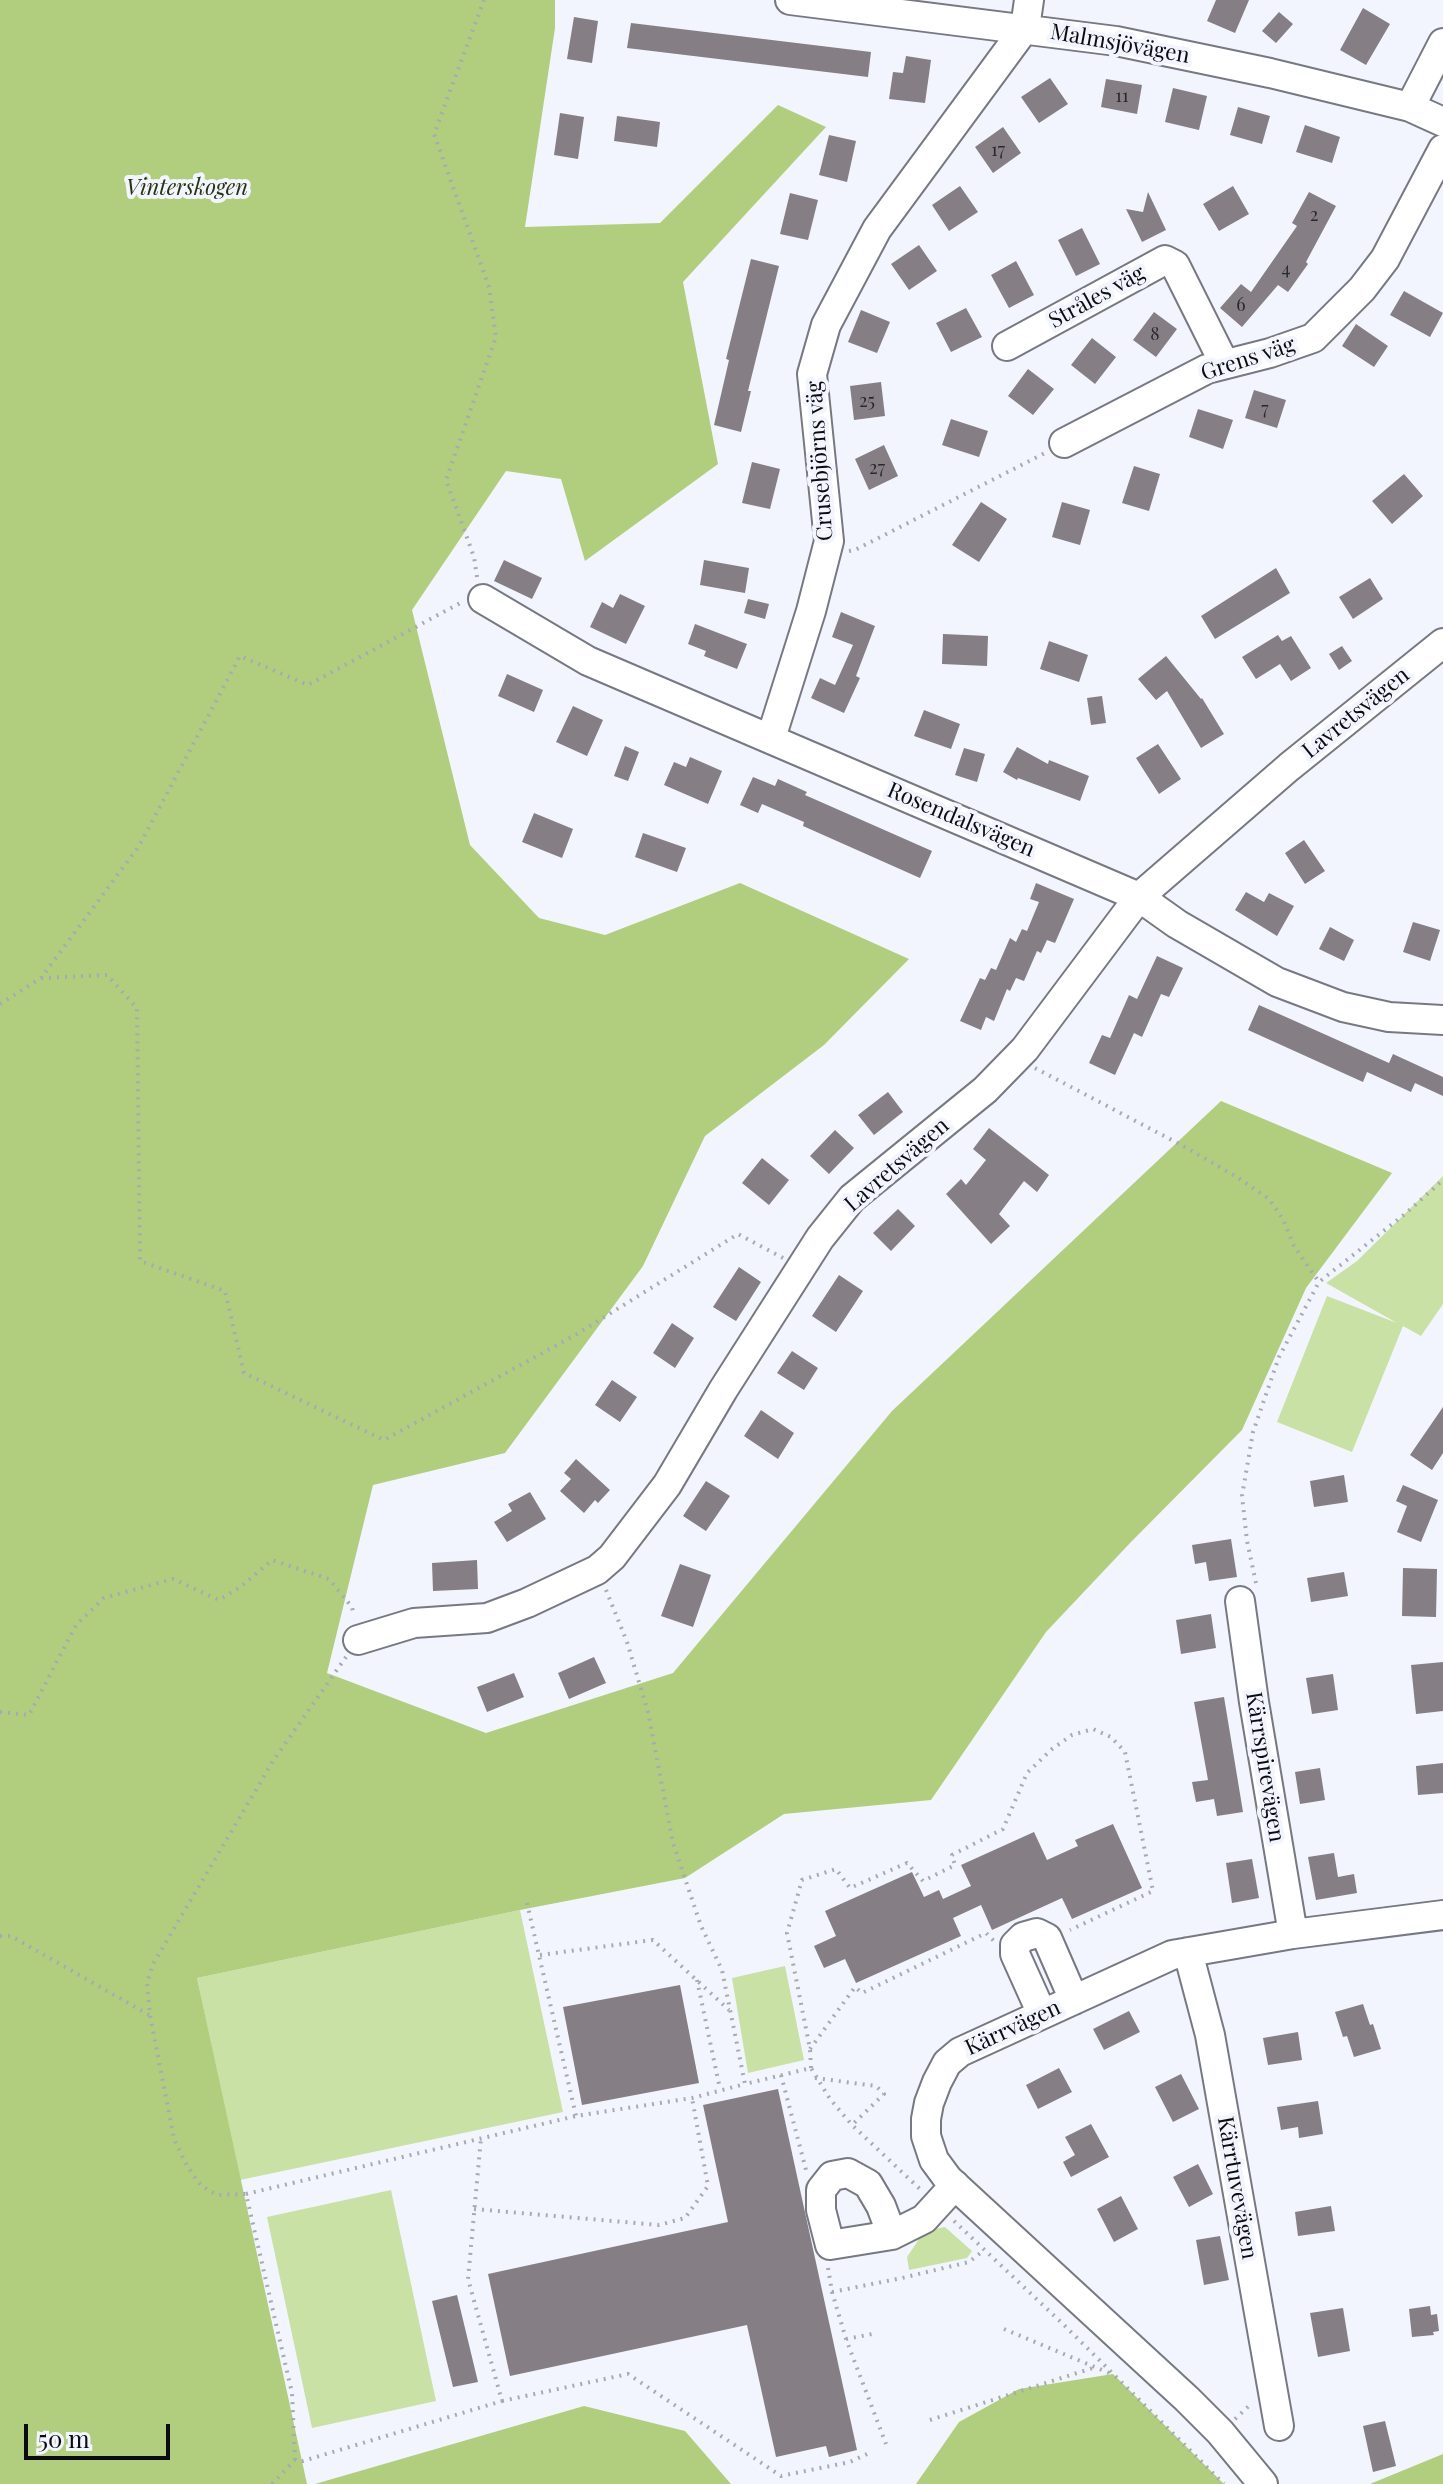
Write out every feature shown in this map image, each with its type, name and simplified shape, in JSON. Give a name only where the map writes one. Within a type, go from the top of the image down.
[{"type":"street","name":"Malmsjövägen","points":[[790,0],[1116,41],[1270,73],[1410,107],[1443,122]]},
{"type":"street","name":"Crusebjörns väg","points":[[771,738],[829,541],[812,374],[826,325],[877,229],[1025,28],[1029,0]]},
{"type":"street","points":[[1410,107],[1443,43]]},
{"type":"street","name":"Grens väg","points":[[1064,443],[1207,369],[1313,338],[1362,289],[1385,259],[1443,149]]},
{"type":"street","name":"Stråles väg","points":[[1007,346],[1165,260],[1175,265],[1224,363]]},
{"type":"street","name":"Rosendalsvägen","points":[[481,596],[588,661],[1139,897],[1177,924],[1277,982],[1343,1007],[1389,1017],[1443,1020]]},
{"type":"street","name":"Lavretsvägen","points":[[358,1640],[414,1623],[487,1618],[597,1570],[612,1557],[667,1485],[723,1390],[820,1238],[852,1198],[985,1090],[1025,1049],[1139,897],[1289,767],[1443,643]]},
{"type":"street","name":"Kärrspirevägen","points":[[1240,1601],[1293,1934]]},
{"type":"street","name":"Kärrvägen","points":[[1263,2484],[1220,2432],[1187,2399],[946,2195],[926,2136],[926,2119],[937,2082],[947,2063],[960,2052],[1172,1955],[1293,1934],[1443,1915]]},
{"type":"street","points":[[1042,2014],[1015,1954],[1015,1945],[1023,1937],[1037,1933],[1047,1938],[1074,2000]]},
{"type":"street","name":"Kärrtuvevägen","points":[[1188,1952],[1210,2035],[1279,2426]]},
{"type":"street","points":[[892,2235],[924,2219],[946,2195]]},
{"type":"path","points":[[0,1004],[41,978],[139,846],[240,656],[308,685],[481,596],[474,557],[446,480],[496,337],[489,287],[434,134],[484,0]]},
{"type":"path","points":[[827,554],[855,550],[1064,443]]},
{"type":"path","points":[[41,978],[107,975],[137,1008],[140,1261],[225,1291],[244,1373],[384,1440],[577,1334],[738,1234],[801,1268]]},
{"type":"path","points":[[1016,1057],[1106,1108],[1183,1146],[1269,1199],[1283,1219],[1294,1246],[1319,1282]]},
{"type":"path","points":[[1240,1601],[1259,1599],[1242,1496],[1253,1432],[1279,1357],[1319,1282],[1443,1180]]},
{"type":"path","points":[[0,1712],[29,1715],[76,1625],[104,1598],[173,1579],[219,1600],[242,1586],[272,1560],[329,1579],[352,1607],[358,1640],[273,1761],[153,1964],[147,1983],[150,2015],[174,2139],[198,2182],[209,2191],[219,2195],[246,2194],[576,2116],[692,2098],[811,2068]]},
{"type":"path","points":[[597,1570],[627,1642],[648,1712],[673,1843],[701,1926],[722,1970],[745,2084]]},
{"type":"path","points":[[1068,1930],[1153,1891],[1125,1752],[1111,1737],[1093,1729],[1072,1735],[1027,1773],[1003,1829],[952,1855],[955,1865],[923,1881],[907,1863],[850,1888],[836,1869],[802,1880],[787,1933],[811,2068],[815,2078],[852,2125],[946,2195],[984,2251],[1064,2325],[1224,2484]]},
{"type":"path","points":[[527,1903],[576,2116]]},
{"type":"path","points":[[810,2049],[855,1987],[862,1993],[986,1933],[989,1938],[1000,1942]]},
{"type":"path","points":[[0,1936],[11,1936],[150,2015]]},
{"type":"path","points":[[540,1955],[653,1940],[730,2010]]},
{"type":"path","points":[[696,1978],[720,2090]]},
{"type":"path","points":[[815,2078],[876,2086],[884,2094],[852,2125]]},
{"type":"path","points":[[474,2209],[659,2225],[685,2218],[708,2186],[692,2098]]},
{"type":"path","points":[[481,2138],[468,2279],[502,2401]]},
{"type":"path","points":[[246,2194],[292,2393],[295,2460],[272,2484]]},
{"type":"path","points":[[832,2292],[969,2262],[984,2251]]},
{"type":"path","points":[[1004,2329],[1113,2374]]},
{"type":"path","points":[[846,2339],[872,2334]]},
{"type":"path","points":[[930,2420],[1096,2367]]},
{"type":"path","points":[[295,2460],[303,2461],[502,2401],[628,2374],[781,2476],[850,2462],[867,2454]]},
{"type":"green space","name":"Vinterskogen","points":[[0,0],[555,0],[555,28],[525,227],[660,223],[778,105],[826,127],[683,282],[718,464],[585,561],[561,479],[506,471],[412,610],[470,845],[539,918],[605,935],[740,883],[909,959],[824,1045],[705,1136],[643,1266],[505,1453],[373,1485],[327,1673],[486,1733],[673,1673],[892,1411],[1221,1101],[1392,1173],[1306,1288],[1242,1430],[1046,1632],[931,1800],[784,1814],[685,1878],[197,1978],[307,2484],[0,2484]]},
{"type":"green space","points":[[1443,1176],[1443,1304],[1421,1336],[1403,1326],[1352,1452],[1277,1422],[1327,1296],[1397,1323],[1326,1283],[1357,1261]]},
{"type":"green space","points":[[520,1910],[563,2112],[240,2180],[197,1978]]},
{"type":"green space","points":[[785,1966],[804,2060],[748,2073],[732,1978]]},
{"type":"green space","points":[[391,2190],[436,2401],[312,2428],[267,2217]]},
{"type":"green space","points":[[945,2227],[972,2251],[967,2258],[909,2270],[907,2257],[921,2236]]},
{"type":"green space","points":[[1113,2374],[1224,2484],[916,2484],[959,2422],[1019,2389]]},
{"type":"green space","points":[[584,2406],[685,2431],[731,2484],[315,2484]]},
{"type":"green space","points":[[1443,2454],[1443,2484],[1370,2484]]},
{"type":"building","points":[[1216,0],[1249,0],[1235,33],[1207,21]]},
{"type":"building","points":[[1363,8],[1390,24],[1366,65],[1340,50]]},
{"type":"building","points":[[1279,12],[1293,24],[1276,43],[1262,31]]},
{"type":"building","points":[[574,17],[598,21],[592,63],[567,59]]},
{"type":"building","points":[[631,23],[871,52],[868,77],[627,48]]},
{"type":"building","points":[[906,56],[931,60],[925,103],[889,99],[893,72],[903,73]]},
{"type":"building","points":[[1050,78],[1068,104],[1039,123],[1021,97]]},
{"type":"building","points":[[1106,79],[1142,85],[1137,114],[1101,107]]},
{"type":"building","points":[[1173,88],[1207,96],[1199,130],[1165,122]]},
{"type":"building","points":[[1238,107],[1270,116],[1262,144],[1230,135]]},
{"type":"building","points":[[560,113],[584,117],[578,159],[554,155]]},
{"type":"building","points":[[617,116],[660,122],[657,147],[614,141]]},
{"type":"building","points":[[1305,125],[1340,137],[1332,163],[1296,152]]},
{"type":"building","points":[[1003,127],[1021,153],[993,173],[975,147]]},
{"type":"building","points":[[829,135],[856,141],[847,182],[819,175]]},
{"type":"building","points":[[960,186],[978,212],[949,231],[932,205]]},
{"type":"building","points":[[1233,186],[1249,214],[1219,231],[1203,204]]},
{"type":"building","points":[[1148,192],[1166,230],[1142,242],[1126,209],[1143,212]]},
{"type":"building","points":[[1309,192],[1336,206],[1306,262],[1308,264],[1288,292],[1278,285],[1242,327],[1220,308],[1241,284],[1251,292],[1297,226],[1292,223]]},
{"type":"building","points":[[790,193],[818,200],[808,240],[780,234]]},
{"type":"building","points":[[1082,228],[1100,264],[1076,276],[1058,240]]},
{"type":"building","points":[[919,245],[937,271],[909,290],[891,264]]},
{"type":"building","points":[[751,259],[779,266],[741,432],[714,425],[729,360],[726,359]]},
{"type":"building","points":[[1016,261],[1034,295],[1009,308],[991,275]]},
{"type":"building","points":[[1404,291],[1443,313],[1430,337],[1390,315]]},
{"type":"building","points":[[966,308],[982,337],[951,352],[936,323]]},
{"type":"building","points":[[861,310],[890,322],[877,353],[848,342]]},
{"type":"building","points":[[1154,312],[1177,329],[1156,357],[1133,340]]},
{"type":"building","points":[[1356,324],[1388,346],[1374,367],[1342,346]]},
{"type":"building","points":[[1092,338],[1116,357],[1095,384],[1071,365]]},
{"type":"building","points":[[1028,369],[1054,389],[1033,415],[1008,396]]},
{"type":"building","points":[[881,382],[885,416],[854,420],[850,386]]},
{"type":"building","points":[[1254,390],[1286,400],[1277,428],[1245,418]]},
{"type":"building","points":[[1198,409],[1233,420],[1223,449],[1189,437]]},
{"type":"building","points":[[951,419],[988,431],[979,457],[942,445]]},
{"type":"building","points":[[884,445],[898,476],[869,490],[855,459]]},
{"type":"building","points":[[752,462],[780,469],[770,509],[742,503]]},
{"type":"building","points":[[1134,466],[1160,474],[1149,511],[1122,503]]},
{"type":"building","points":[[1404,474],[1423,496],[1392,524],[1372,501]]},
{"type":"building","points":[[981,502],[1007,519],[979,562],[952,545]]},
{"type":"building","points":[[1062,502],[1090,510],[1080,545],[1052,537]]},
{"type":"building","points":[[504,560],[542,578],[532,599],[494,581]]},
{"type":"building","points":[[704,560],[749,568],[745,593],[700,585]]},
{"type":"building","points":[[1276,568],[1290,593],[1215,639],[1201,616]]},
{"type":"building","points":[[1370,578],[1383,599],[1353,619],[1339,597]]},
{"type":"building","points":[[620,594],[645,606],[626,644],[590,627],[602,602],[613,608]]},
{"type":"building","points":[[748,599],[769,604],[765,619],[744,613]]},
{"type":"building","points":[[841,612],[875,626],[856,676],[860,678],[844,713],[811,698],[820,678],[835,685],[853,645],[832,637]]},
{"type":"building","points":[[695,624],[747,644],[737,669],[704,656],[706,651],[688,644]]},
{"type":"building","points":[[943,634],[988,636],[987,666],[942,664]]},
{"type":"building","points":[[1278,635],[1282,641],[1291,636],[1311,668],[1291,681],[1280,664],[1256,679],[1242,657]]},
{"type":"building","points":[[1049,641],[1088,655],[1079,682],[1040,669]]},
{"type":"building","points":[[1342,646],[1352,661],[1339,670],[1329,654]]},
{"type":"building","points":[[1166,656],[1202,698],[1224,734],[1201,748],[1167,691],[1156,700],[1138,679]]},
{"type":"building","points":[[507,674],[543,690],[534,712],[498,696]]},
{"type":"building","points":[[1102,696],[1106,723],[1091,725],[1087,698]]},
{"type":"building","points":[[573,706],[603,720],[587,756],[556,742]]},
{"type":"building","points":[[924,710],[960,724],[951,749],[914,736]]},
{"type":"building","points":[[1158,744],[1181,779],[1159,794],[1136,758]]},
{"type":"building","points":[[625,746],[639,752],[628,781],[614,776]]},
{"type":"building","points":[[1017,747],[1048,764],[1049,760],[1089,776],[1080,801],[1017,780],[1003,772]]},
{"type":"building","points":[[964,748],[985,754],[977,782],[955,775]]},
{"type":"building","points":[[690,757],[722,771],[708,804],[664,785],[674,762],[686,767]]},
{"type":"building","points":[[753,777],[775,786],[778,779],[807,792],[805,795],[932,851],[920,878],[803,826],[804,822],[762,804],[758,813],[740,805]]},
{"type":"building","points":[[534,813],[573,829],[562,858],[522,842]]},
{"type":"building","points":[[643,833],[686,848],[677,872],[635,857]]},
{"type":"building","points":[[1304,840],[1325,871],[1305,884],[1285,853]]},
{"type":"building","points":[[1036,883],[1074,899],[1055,943],[1047,940],[1041,953],[1037,951],[1024,981],[1016,978],[1010,991],[1007,989],[994,1021],[986,1017],[981,1030],[960,1021],[980,978],[985,980],[991,968],[996,970],[1010,938],[1016,942],[1022,929],[1027,931],[1039,902],[1030,899]]},
{"type":"building","points":[[1246,892],[1264,902],[1269,893],[1294,906],[1277,936],[1235,910]]},
{"type":"building","points":[[1413,922],[1440,930],[1430,961],[1403,952]]},
{"type":"building","points":[[1330,927],[1354,940],[1344,961],[1319,949]]},
{"type":"building","points":[[1157,956],[1183,968],[1169,997],[1161,994],[1142,1037],[1134,1033],[1115,1075],[1089,1063],[1102,1035],[1110,1038],[1129,995],[1137,999]]},
{"type":"building","points":[[1259,1005],[1389,1063],[1393,1054],[1443,1077],[1443,1096],[1415,1083],[1411,1092],[1367,1072],[1363,1082],[1248,1030]]},
{"type":"building","points":[[888,1092],[903,1112],[874,1135],[858,1115]]},
{"type":"building","points":[[989,1128],[1049,1175],[1037,1192],[1024,1181],[999,1214],[1010,1226],[991,1244],[946,1194],[961,1179],[966,1185],[986,1160],[973,1149]]},
{"type":"building","points":[[835,1130],[854,1148],[829,1174],[810,1156]]},
{"type":"building","points":[[762,1158],[789,1180],[769,1205],[742,1183]]},
{"type":"building","points":[[898,1209],[915,1226],[891,1251],[873,1233]]},
{"type":"building","points":[[739,1267],[761,1282],[736,1321],[713,1307]]},
{"type":"building","points":[[839,1275],[863,1291],[836,1332],[812,1316]]},
{"type":"building","points":[[672,1323],[694,1338],[675,1368],[653,1353]]},
{"type":"building","points":[[792,1351],[818,1368],[804,1390],[777,1373]]},
{"type":"building","points":[[612,1380],[637,1397],[620,1422],[595,1405]]},
{"type":"building","points":[[1443,1407],[1443,1453],[1432,1470],[1410,1455]]},
{"type":"building","points":[[761,1410],[794,1433],[778,1459],[744,1436]]},
{"type":"building","points":[[576,1459],[610,1490],[598,1503],[595,1500],[584,1513],[560,1491],[571,1479],[564,1473]]},
{"type":"building","points":[[1344,1475],[1348,1502],[1314,1507],[1310,1481]]},
{"type":"building","points":[[706,1481],[730,1496],[706,1531],[683,1516]]},
{"type":"building","points":[[1403,1485],[1438,1500],[1421,1542],[1397,1532],[1407,1506],[1396,1501]]},
{"type":"building","points":[[530,1492],[546,1519],[507,1542],[494,1522],[512,1511],[508,1504]]},
{"type":"building","points":[[1231,1539],[1237,1577],[1209,1581],[1206,1562],[1195,1564],[1192,1545]]},
{"type":"building","points":[[477,1560],[478,1589],[433,1591],[432,1563]]},
{"type":"building","points":[[680,1564],[711,1575],[693,1627],[661,1616]]},
{"type":"building","points":[[1403,1568],[1437,1569],[1436,1617],[1402,1616]]},
{"type":"building","points":[[1344,1572],[1348,1596],[1311,1602],[1307,1578]]},
{"type":"building","points":[[1211,1614],[1216,1648],[1181,1654],[1176,1620]]},
{"type":"building","points":[[594,1657],[606,1683],[569,1699],[558,1673]]},
{"type":"building","points":[[1443,1662],[1443,1711],[1416,1714],[1411,1665]]},
{"type":"building","points":[[514,1673],[524,1697],[487,1712],[477,1687]]},
{"type":"building","points":[[1333,1674],[1338,1710],[1312,1714],[1306,1678]]},
{"type":"building","points":[[1224,1697],[1243,1812],[1217,1816],[1214,1799],[1196,1802],[1192,1782],[1208,1780],[1194,1702]]},
{"type":"building","points":[[1443,1763],[1443,1793],[1418,1795],[1416,1766]]},
{"type":"building","points":[[1320,1768],[1325,1800],[1300,1804],[1295,1772]]},
{"type":"building","points":[[1113,1824],[1142,1888],[1072,1919],[1062,1898],[992,1930],[981,1905],[953,1918],[961,1936],[856,1983],[845,1959],[824,1968],[814,1946],[836,1936],[825,1911],[912,1872],[924,1897],[939,1890],[943,1899],[971,1886],[961,1865],[1034,1832],[1047,1860],[1078,1846],[1075,1840]]},
{"type":"building","points":[[1334,1853],[1338,1877],[1354,1874],[1357,1893],[1316,1900],[1308,1857]]},
{"type":"building","points":[[1252,1859],[1259,1898],[1232,1903],[1226,1863]]},
{"type":"building","points":[[680,1985],[699,2083],[582,2105],[563,2007]]},
{"type":"building","points":[[1363,2004],[1381,2049],[1354,2057],[1335,2012]]},
{"type":"building","points":[[1129,2011],[1140,2032],[1104,2050],[1093,2029]]},
{"type":"building","points":[[1298,2032],[1302,2060],[1268,2065],[1263,2038]]},
{"type":"building","points":[[1059,2068],[1072,2092],[1038,2109],[1026,2085]]},
{"type":"building","points":[[1181,2074],[1199,2109],[1173,2122],[1155,2087]]},
{"type":"building","points":[[778,2089],[857,2450],[829,2457],[826,2446],[776,2457],[747,2325],[510,2376],[488,2274],[728,2222],[703,2105]]},
{"type":"building","points":[[1318,2101],[1323,2134],[1299,2138],[1298,2127],[1281,2130],[1277,2107]]},
{"type":"building","points":[[1091,2124],[1109,2157],[1071,2177],[1063,2162],[1075,2155],[1065,2137]]},
{"type":"building","points":[[1198,2164],[1213,2194],[1189,2207],[1173,2177]]},
{"type":"building","points":[[1121,2196],[1138,2229],[1114,2242],[1097,2209]]},
{"type":"building","points":[[1331,2206],[1335,2231],[1298,2236],[1295,2212]]},
{"type":"building","points":[[1220,2236],[1229,2280],[1204,2285],[1196,2240]]},
{"type":"building","points":[[457,2295],[478,2382],[453,2387],[432,2301]]},
{"type":"building","points":[[1430,2306],[1431,2315],[1437,2314],[1439,2331],[1433,2332],[1434,2335],[1412,2337],[1409,2309]]},
{"type":"building","points":[[1343,2308],[1350,2351],[1318,2357],[1310,2313]]},
{"type":"building","points":[[1385,2421],[1396,2466],[1373,2472],[1363,2426]]}]
